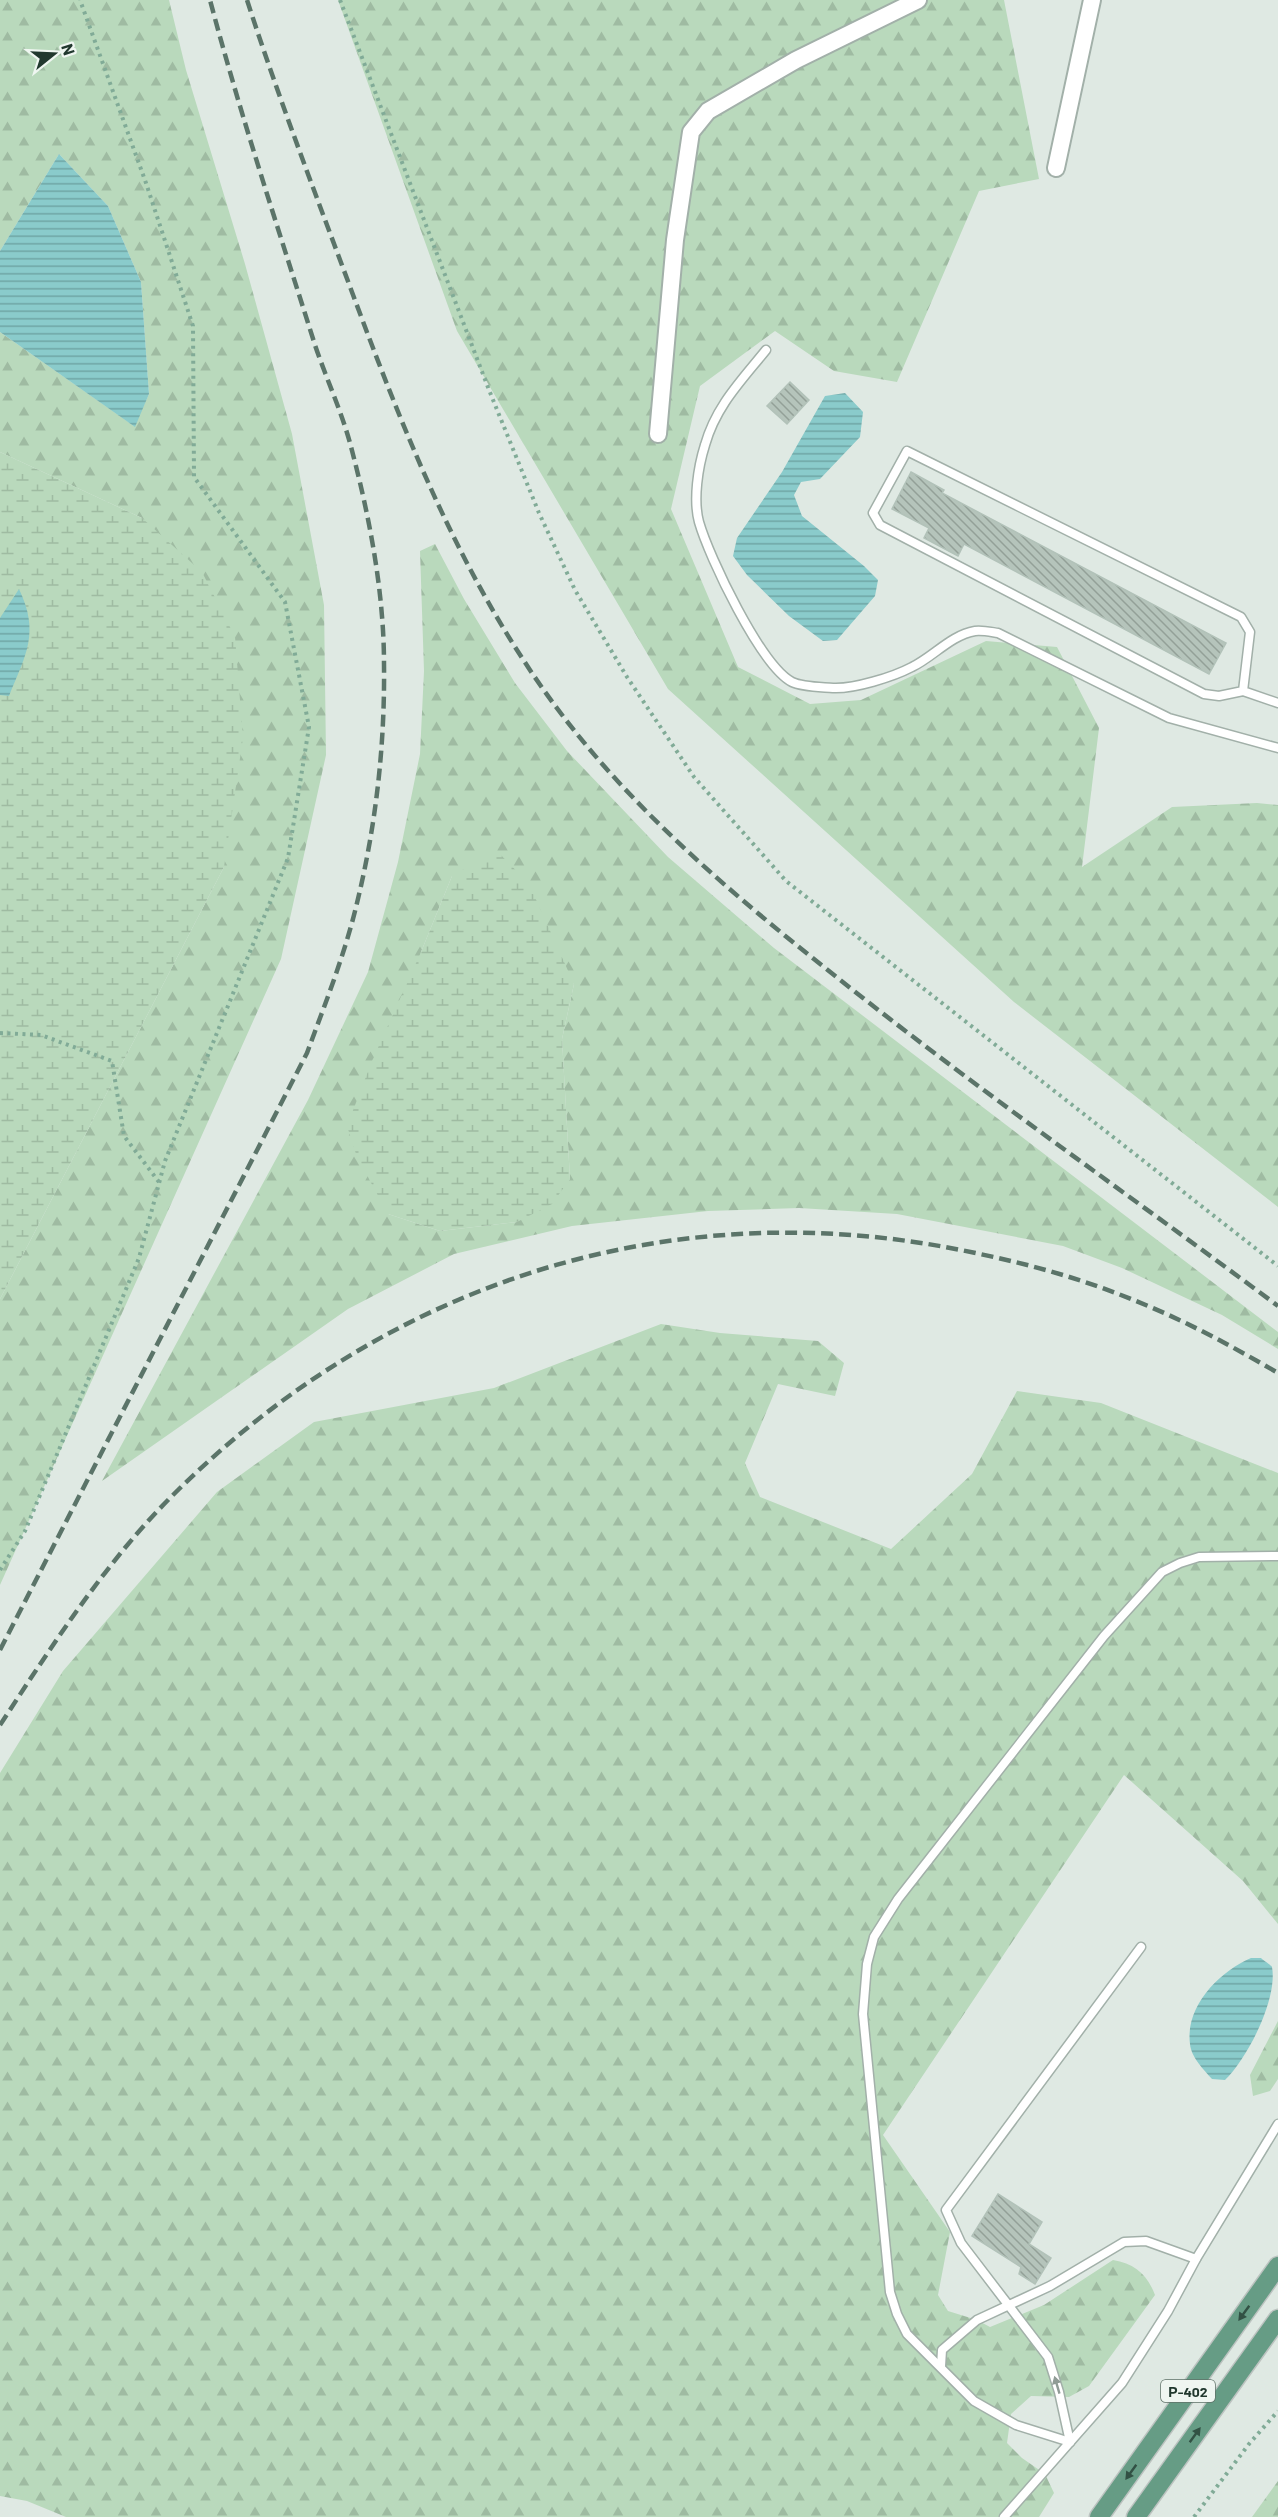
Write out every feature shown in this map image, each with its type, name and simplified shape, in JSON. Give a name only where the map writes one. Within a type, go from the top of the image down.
[{"type":"main road","name":"Р-402","points":[[1098,2517],[1278,2266]]},
{"type":"main road","name":"Р-402","points":[[1136,2517],[1278,2319]]},
{"type":"street","points":[[658,434],[675,240],[691,132],[708,111],[796,60],[918,0]]},
{"type":"street","points":[[1056,168],[1092,0]]},
{"type":"lane","points":[[766,350],[718,409],[704,446],[697,495],[698,520],[710,552],[752,634],[774,667],[793,683],[836,688],[873,681],[912,667],[949,643],[974,631],[998,633],[1169,718],[1278,748]]},
{"type":"lane","points":[[1243,691],[1250,632],[1241,617],[907,451],[873,513],[880,525],[1204,694],[1219,696],[1243,691],[1278,703]]},
{"type":"lane","points":[[1070,2442],[1016,2425],[974,2401],[907,2334],[897,2314],[890,2292],[863,2014],[867,1964],[874,1937],[898,1899],[1104,1636],[1144,1589],[1162,1572],[1199,1557],[1278,1556]]},
{"type":"lane","points":[[1070,2442],[1059,2392],[1048,2357],[961,2243],[946,2210],[1141,1947]]},
{"type":"lane","points":[[1004,2517],[1122,2383],[1168,2311],[1196,2259],[1278,2124]]},
{"type":"lane","points":[[941,2366],[942,2350],[977,2320],[1010,2307],[1050,2286],[1124,2242],[1146,2241],[1196,2259]]},
{"type":"path","points":[[0,1570],[25,1531],[139,1258],[165,1161],[288,858],[309,727],[285,602],[194,477],[193,326],[146,183],[80,0]]},
{"type":"path","points":[[340,0],[489,390],[539,513],[575,590],[627,677],[694,777],[786,881],[1278,1266]]},
{"type":"path","points":[[0,1033],[41,1035],[112,1061],[124,1136],[159,1183]]},
{"type":"path","points":[[1194,2517],[1249,2444],[1278,2411]]},
{"type":"green space","points":[[0,0],[169,0],[186,70],[245,264],[292,434],[324,605],[326,755],[281,959],[0,1585],[0,1299],[224,867],[142,518],[0,452],[0,332],[134,426],[149,394],[141,282],[108,206],[59,154],[0,251]]},
{"type":"green space","points":[[338,0],[1004,0],[1039,179],[979,191],[897,382],[834,371],[775,331],[700,386],[671,509],[738,667],[810,704],[861,700],[986,641],[1057,647],[1099,728],[1082,867],[1172,807],[1257,803],[1278,805],[1278,1207],[1014,1002],[668,689],[457,331]]},
{"type":"green space","points":[[0,452],[142,518],[202,572],[235,637],[243,738],[224,867],[0,1299]]},
{"type":"green space","points":[[435,544],[464,599],[515,683],[567,751],[668,857],[774,948],[1278,1332],[1278,1349],[1222,1315],[1122,1268],[1063,1246],[897,1214],[799,1208],[708,1211],[572,1226],[454,1254],[348,1309],[102,1481],[308,1100],[368,972],[398,862],[420,754],[424,671],[420,551]],"holes":[[[452,876],[574,984],[562,1039],[570,1179],[517,1222],[440,1231],[388,1214],[421,952]]]},
{"type":"green space","points":[[496,850],[529,884],[574,984],[562,1039],[570,1179],[552,1204],[517,1222],[440,1231],[388,1214],[357,1157],[347,1126],[372,1061],[452,876]]},
{"type":"green space","points":[[661,1324],[720,1333],[818,1341],[844,1363],[835,1396],[778,1384],[745,1463],[760,1497],[891,1549],[972,1474],[1017,1391],[1101,1403],[1278,1473],[1278,1924],[1243,1881],[1124,1775],[883,2135],[950,2232],[938,2295],[948,2311],[977,2320],[990,2327],[1044,2305],[1113,2260],[1134,2267],[1152,2288],[1155,2295],[1089,2386],[1069,2397],[1031,2396],[1011,2414],[1007,2443],[1022,2458],[1045,2474],[1054,2493],[1039,2517],[1008,2517],[1017,2502],[1000,2517],[66,2517],[27,2501],[0,2496],[0,1773],[63,1671],[217,1492],[314,1422],[494,1388]]},
{"type":"green space","points":[[1278,2021],[1278,2079],[1270,2091],[1253,2096],[1250,2075]]},
{"type":"green space","points":[[1278,2481],[1278,2517],[1252,2517]]},
{"type":"water","points":[[59,154],[108,206],[141,282],[149,394],[135,427],[0,332],[0,251]]},
{"type":"water","points":[[845,393],[863,412],[860,437],[820,479],[801,482],[794,495],[802,516],[878,580],[875,596],[837,640],[823,641],[789,616],[747,575],[733,556],[737,538],[782,472],[825,396]]},
{"type":"water","points":[[19,589],[29,618],[28,643],[21,668],[9,696],[0,695],[0,618]]},
{"type":"water","points":[[1251,1958],[1261,1958],[1272,1967],[1273,1980],[1266,2011],[1251,2043],[1234,2070],[1225,2080],[1212,2079],[1198,2063],[1191,2049],[1190,2030],[1193,2016],[1216,1981]]},
{"type":"building","points":[[790,382],[809,400],[787,424],[767,406]]},
{"type":"building","points":[[911,472],[944,490],[942,493],[1226,643],[1209,674],[964,544],[958,556],[924,538],[929,528],[892,509]]},
{"type":"building","points":[[998,2194],[1042,2222],[1029,2244],[1051,2258],[1035,2284],[1019,2274],[1021,2267],[972,2236]]},
{"type":"railway","points":[[0,1650],[307,1053],[347,941],[364,874],[378,785],[383,725],[383,636],[374,553],[363,497],[346,431],[315,345],[274,217],[210,0]]},
{"type":"railway","points":[[247,0],[368,335],[429,484],[476,581],[532,673],[566,720],[643,808],[684,848],[772,925],[965,1076],[1278,1306]]},
{"type":"railway","points":[[0,1725],[82,1604],[127,1546],[176,1492],[261,1417],[351,1355],[447,1305],[547,1268],[651,1244],[759,1233],[869,1236],[980,1254],[1094,1285],[1187,1324],[1278,1373]]}]
